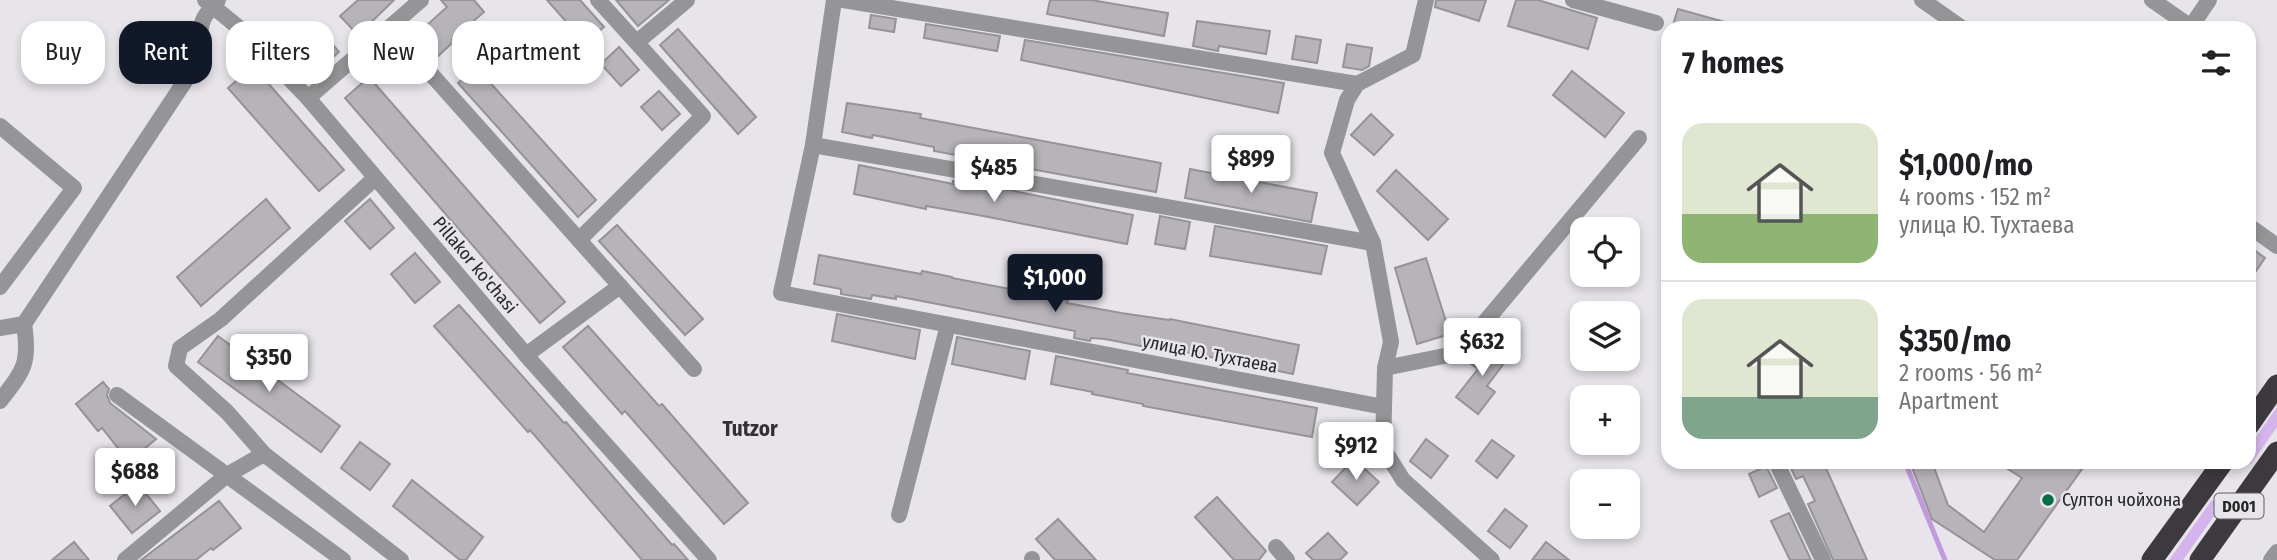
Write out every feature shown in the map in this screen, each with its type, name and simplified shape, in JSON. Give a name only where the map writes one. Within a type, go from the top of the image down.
[{"type":"highway","points":[[2256,415],[2277,385]]},
{"type":"highway","name":"D001","points":[[2200,560],[2277,452]]},
{"type":"highway","name":"D001","points":[[2152,560],[2217,469]]},
{"type":"highway","points":[[2225,469],[2250,491]]},
{"type":"street","points":[[398,21],[421,0]]},
{"type":"street","points":[[579,240],[703,116],[638,41],[598,0]]},
{"type":"street","points":[[638,41],[687,0]]},
{"type":"street","points":[[834,0],[813,145],[1373,243]]},
{"type":"street","points":[[843,0],[1357,84]]},
{"type":"street","points":[[1426,0],[1412,55],[1357,84],[1347,100],[1332,153],[1373,243],[1391,342],[1385,368],[1383,448],[1403,480],[1492,560]]},
{"type":"street","points":[[1922,0],[1952,21]]},
{"type":"street","points":[[2152,0],[2181,21]]},
{"type":"street","points":[[2196,21],[2209,0]]},
{"type":"street","points":[[1578,1],[1656,23]]},
{"type":"street","points":[[0,401],[24,366],[28,350],[24,324],[197,63],[201,54],[201,29],[212,2]]},
{"type":"street","name":"Pillakor ko'chasi","points":[[212,2],[308,98],[526,355],[709,560]]},
{"type":"street","points":[[308,98],[348,64]]},
{"type":"street","points":[[438,82],[694,369]]},
{"type":"street","points":[[0,127],[74,188],[0,287]]},
{"type":"street","points":[[1385,368],[1459,353],[1639,138]]},
{"type":"street","name":"улица Ю. Тухтаева","points":[[813,145],[781,293],[1384,407]]},
{"type":"street","points":[[376,178],[221,319],[180,348],[176,366],[227,412],[264,454],[401,560]]},
{"type":"street","points":[[2256,231],[2277,246]]},
{"type":"street","points":[[526,355],[620,286]]},
{"type":"street","points":[[0,328],[24,324]]},
{"type":"street","points":[[899,515],[948,325]]},
{"type":"street","points":[[117,395],[343,560]]},
{"type":"street","points":[[125,560],[227,475],[264,454]]},
{"type":"street","points":[[1779,469],[1823,560]]},
{"type":"street","points":[[1276,547],[1287,560]]},
{"type":"street","points":[[2271,560],[2277,552]]},
{"type":"shaded area","points":[[2277,407],[2277,427],[2256,457],[2256,437]]},
{"type":"shaded area","points":[[2212,500],[2221,506],[2183,560],[2169,560]]},
{"type":"building","points":[[358,0],[394,0],[372,21],[348,21],[348,24],[340,16]]},
{"type":"building","points":[[441,0],[474,0],[484,12],[474,21],[452,21],[452,43],[438,56],[438,21],[432,21],[447,7]]},
{"type":"building","points":[[547,0],[580,0],[599,21],[566,21]]},
{"type":"building","points":[[616,0],[669,0],[638,26]]},
{"type":"building","points":[[1050,0],[1091,0],[1168,13],[1164,36],[1047,14]]},
{"type":"building","points":[[1436,0],[1486,0],[1479,21],[1435,7]]},
{"type":"building","points":[[1516,0],[1538,0],[1597,18],[1588,49],[1508,26]]},
{"type":"building","points":[[1678,9],[1721,21],[1674,21]]},
{"type":"building","points":[[871,15],[896,19],[894,32],[869,28]]},
{"type":"building","points":[[1197,21],[1270,31],[1266,54],[1219,46],[1218,51],[1193,46]]},
{"type":"building","points":[[926,24],[1000,36],[997,51],[924,38]]},
{"type":"building","points":[[678,29],[756,117],[738,134],[660,45]]},
{"type":"building","points":[[1296,36],[1321,40],[1317,63],[1292,59]]},
{"type":"building","points":[[1025,40],[1284,83],[1278,113],[1021,60]]},
{"type":"building","points":[[1347,44],[1372,48],[1369,66],[1362,70],[1343,67]]},
{"type":"building","points":[[619,47],[639,70],[621,86],[604,67],[604,61]]},
{"type":"building","points":[[1572,71],[1624,113],[1605,137],[1553,95]]},
{"type":"building","points":[[233,84],[269,84],[344,170],[319,191],[228,88]]},
{"type":"building","points":[[361,84],[375,84],[565,302],[540,323],[345,98]]},
{"type":"building","points":[[459,84],[491,84],[596,200],[578,217]]},
{"type":"building","points":[[659,91],[680,114],[662,130],[641,107]]},
{"type":"building","points":[[847,103],[921,114],[920,118],[1161,163],[1156,192],[934,151],[934,147],[873,135],[872,138],[842,132]]},
{"type":"building","points":[[1371,114],[1393,135],[1374,155],[1351,135]]},
{"type":"building","points":[[859,165],[953,184],[953,181],[1004,189],[1133,215],[1127,244],[854,194]]},
{"type":"building","points":[[1190,169],[1317,193],[1311,222],[1185,198]]},
{"type":"building","points":[[1396,170],[1448,219],[1428,240],[1377,191]]},
{"type":"building","points":[[266,199],[290,228],[201,306],[177,277]]},
{"type":"building","points":[[370,199],[394,228],[370,249],[345,221]]},
{"type":"building","points":[[1160,216],[1190,222],[1185,249],[1155,244]]},
{"type":"building","points":[[617,225],[703,319],[685,335],[599,241]]},
{"type":"building","points":[[1215,226],[1327,246],[1321,274],[1210,256]]},
{"type":"building","points":[[2256,251],[2265,258],[2256,271]]},
{"type":"building","points":[[415,253],[440,282],[415,303],[391,274]]},
{"type":"building","points":[[819,255],[921,274],[922,271],[1068,300],[1067,303],[1170,319],[1299,345],[1293,374],[1147,344],[1146,347],[1105,339],[1091,338],[1090,341],[1074,338],[1075,331],[896,296],[896,299],[872,295],[871,299],[841,294],[841,289],[814,284]]},
{"type":"building","points":[[1426,258],[1450,334],[1417,344],[1395,268]]},
{"type":"building","points":[[459,305],[688,560],[642,560],[530,430],[528,432],[434,326]]},
{"type":"building","points":[[837,314],[920,330],[915,359],[832,341]]},
{"type":"building","points":[[588,326],[659,406],[662,404],[748,503],[724,524],[625,411],[622,414],[563,347]]},
{"type":"building","points":[[218,336],[340,426],[321,452],[198,362]]},
{"type":"building","points":[[957,337],[1030,351],[1025,379],[952,364]]},
{"type":"building","points":[[1487,341],[1508,358],[1487,386],[1495,392],[1478,414],[1456,397],[1478,369],[1470,363]]},
{"type":"building","points":[[1056,356],[1128,370],[1127,373],[1317,408],[1312,437],[1143,406],[1051,384]]},
{"type":"building","points":[[103,382],[109,389],[107,395],[110,403],[156,439],[129,462],[102,428],[98,431],[76,404]]},
{"type":"building","points":[[1426,439],[1448,456],[1431,478],[1410,461]]},
{"type":"building","points":[[1492,440],[1514,456],[1497,478],[1476,461]]},
{"type":"building","points":[[360,442],[390,464],[370,490],[341,468]]},
{"type":"building","points":[[1354,459],[1379,482],[1357,505],[1332,482]]},
{"type":"building","points":[[1768,469],[1777,488],[1759,497],[1749,474]]},
{"type":"building","points":[[1791,469],[1826,469],[1867,560],[1833,560],[1808,504],[1815,501],[1803,476],[1796,479]]},
{"type":"building","points":[[1913,469],[1935,469],[1948,505],[1984,532],[2022,478],[2008,469],[2082,469],[2017,560],[1995,560],[1932,519]]},
{"type":"building","points":[[412,480],[483,537],[466,560],[460,560],[393,506]]},
{"type":"building","points":[[138,484],[160,511],[132,533],[110,506]]},
{"type":"building","points":[[1217,497],[1266,551],[1259,560],[1234,560],[1195,517]]},
{"type":"building","points":[[219,501],[241,528],[213,550],[211,548],[196,560],[141,560]]},
{"type":"building","points":[[1505,509],[1527,526],[1510,548],[1488,531]]},
{"type":"building","points":[[1789,513],[1811,560],[1790,560],[1771,521]]},
{"type":"building","points":[[1058,519],[1096,560],[1055,560],[1036,539]]},
{"type":"building","points":[[1328,533],[1347,553],[1340,560],[1313,560],[1306,553]]},
{"type":"building","points":[[74,542],[89,560],[52,560]]},
{"type":"building","points":[[1546,542],[1569,560],[1532,560]]},
{"type":"waterway","points":[[1908,469],[1945,560]]},
{"type":"place","name":"Султон чойхона","points":[[2048,500]]},
{"type":"district","name":"Tutzor","points":[[750,429]]}]
